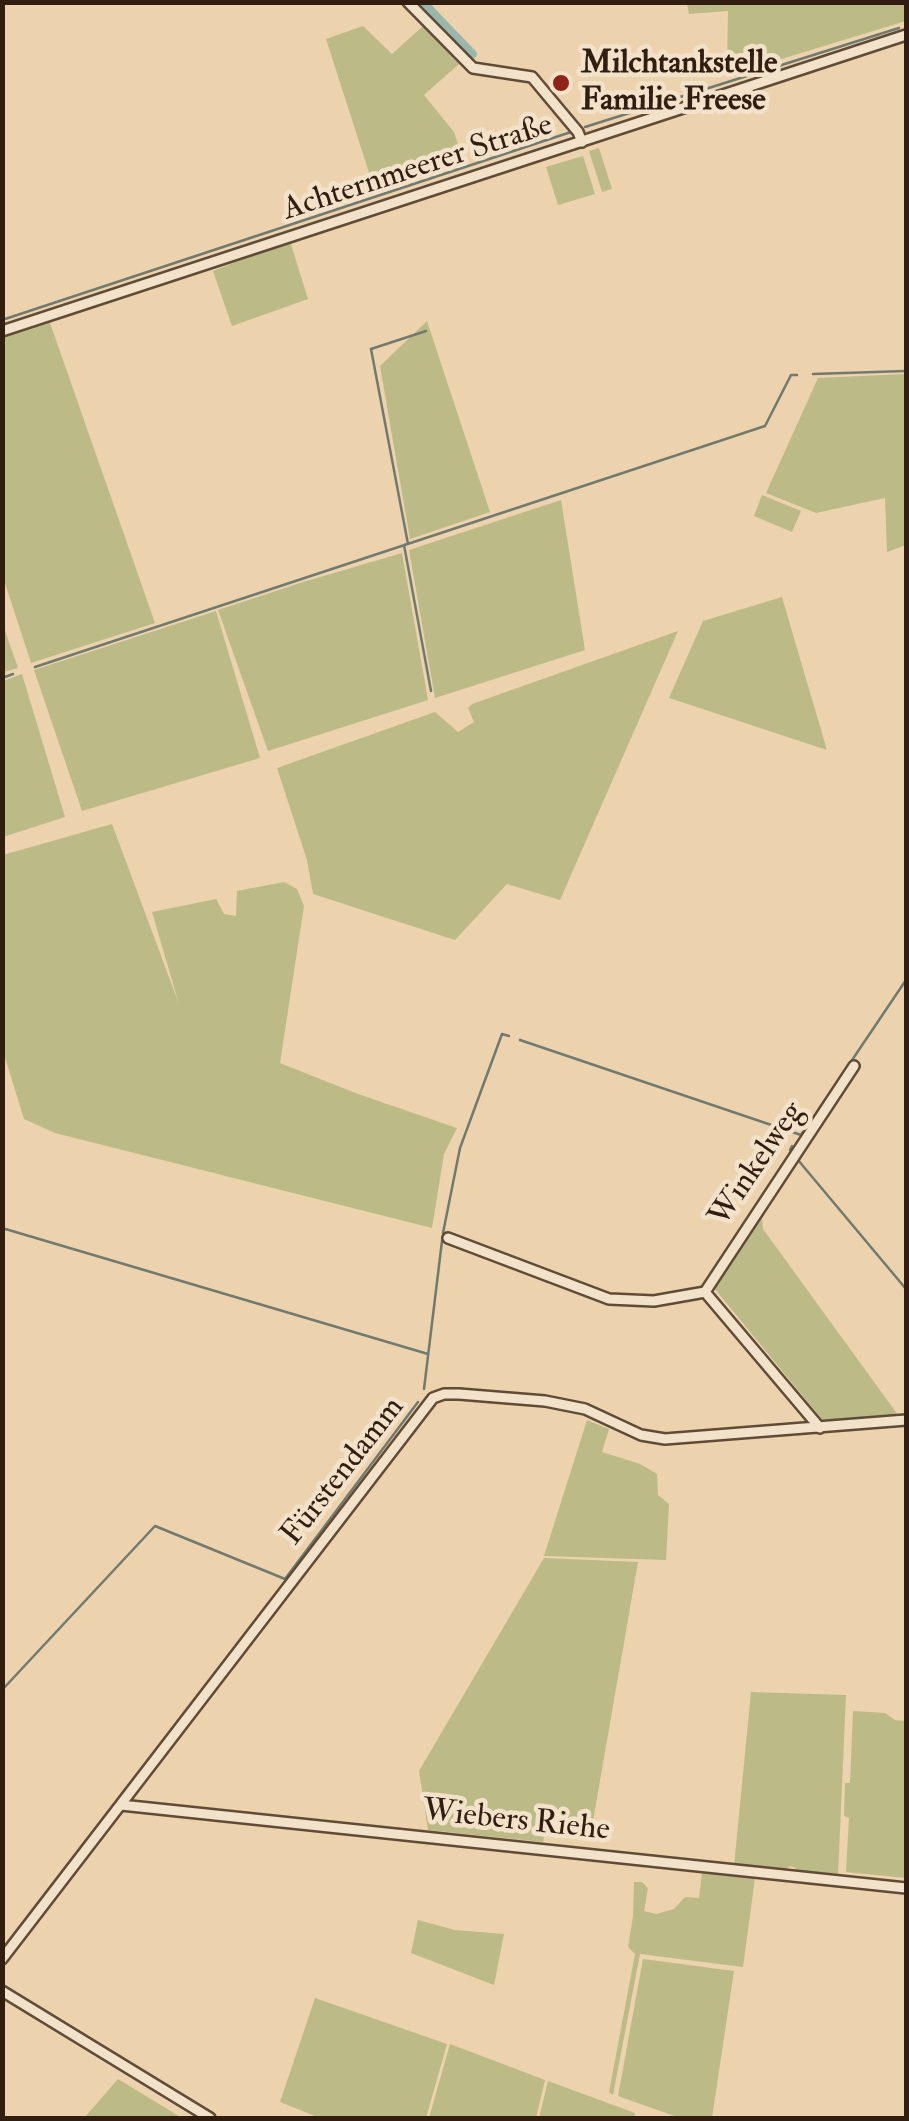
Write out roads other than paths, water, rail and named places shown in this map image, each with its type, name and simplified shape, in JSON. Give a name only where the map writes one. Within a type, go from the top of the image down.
[{"type":"street","points":[[408,2],[474,68],[532,78],[582,142]]},
{"type":"street","name":"Achternmeerer Straße","points":[[2,331],[906,35]]},
{"type":"street","name":"Winkelweg","points":[[705,1292],[854,1066]]},
{"type":"street","points":[[448,1238],[608,1299],[654,1301],[705,1292],[820,1428]]},
{"type":"street","name":"Fürstendamm","points":[[2,1959],[432,1398],[459,1394],[585,1409],[641,1435],[665,1439],[906,1420]]},
{"type":"street","name":"Wiebers Riehe","points":[[121,1805],[906,1888]]},
{"type":"street","points":[[2,1991],[210,2118]]},
{"type":"waterway","points":[[423,2],[473,54]]},
{"type":"waterway","points":[[585,127],[899,28]]},
{"type":"waterway","points":[[2,320],[571,132]]},
{"type":"waterway","points":[[408,544],[371,349],[426,331]]},
{"type":"waterway","points":[[813,374],[906,371]]},
{"type":"waterway","points":[[35,667],[765,426],[791,375],[797,375]]},
{"type":"waterway","points":[[404,545],[431,691]]},
{"type":"waterway","points":[[2,678],[13,674]]},
{"type":"waterway","points":[[817,1112],[906,980]]},
{"type":"waterway","points":[[443,1233],[460,1148],[502,1034],[509,1036]]},
{"type":"waterway","points":[[520,1040],[801,1135],[810,1121]]},
{"type":"waterway","points":[[790,1150],[792,1146]]},
{"type":"waterway","points":[[798,1160],[906,1289]]},
{"type":"waterway","points":[[2,1228],[428,1354]]},
{"type":"waterway","points":[[424,1389],[442,1241]]},
{"type":"waterway","points":[[2,1690],[155,1526],[285,1579],[418,1402]]},
{"type":"place","name":"Milchtankstelle Familie Freese","points":[[561,83]]}]
